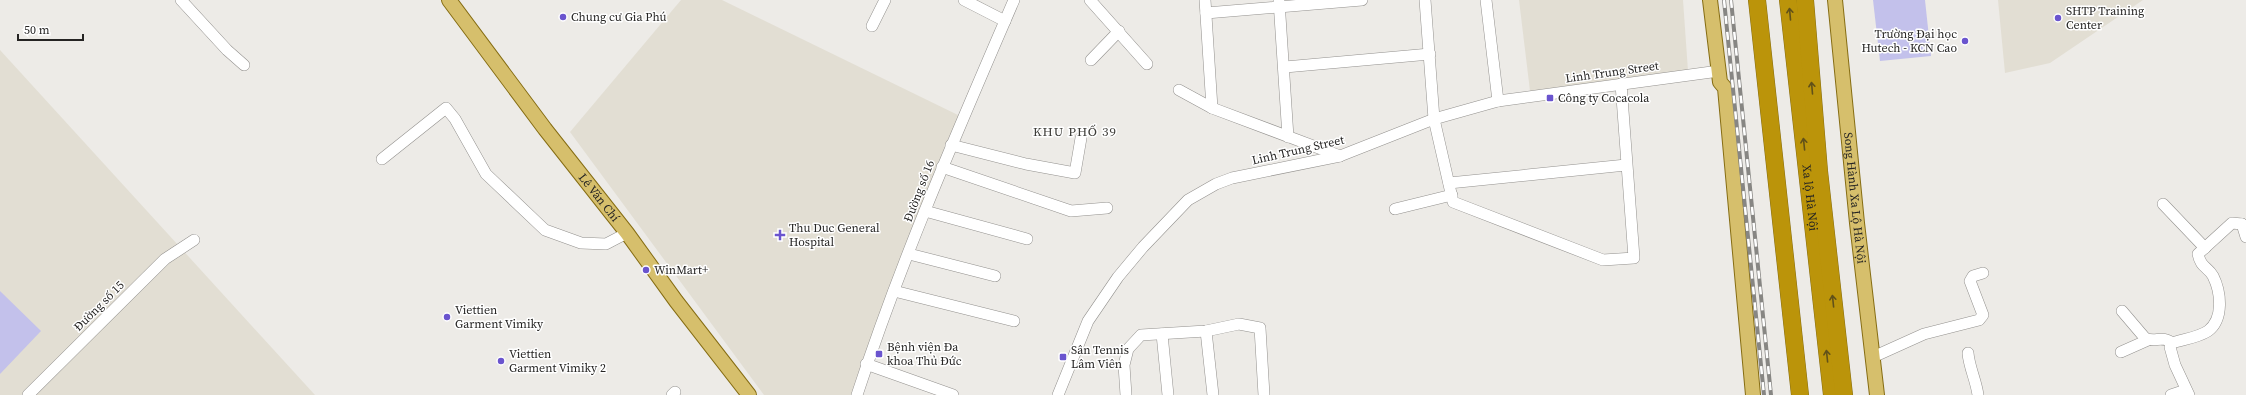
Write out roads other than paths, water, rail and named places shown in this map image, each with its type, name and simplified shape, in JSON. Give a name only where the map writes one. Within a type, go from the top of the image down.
[{"type":"highway","points":[[1758,0],[1800,395]]},
{"type":"highway","name":"Xa lộ Hà Nội","points":[[1768,0],[1808,395]]},
{"type":"highway","name":"Xa lộ Hà Nội","points":[[1788,0],[1832,395]]},
{"type":"highway","name":"Xa lộ Hà Nội","points":[[1805,0],[1819,171],[1844,395]]},
{"type":"main road","name":"Lê Văn Chí","points":[[449,0],[545,129],[627,233],[676,301],[749,395]]},
{"type":"main road","points":[[1710,0],[1719,76],[1716,90],[1743,395]]},
{"type":"main road","name":"Song Hành Xa Lộ Hà Nội","points":[[1827,0],[1868,395]]},
{"type":"main road","name":"Song Hành Xa Lộ Hà Nội","points":[[1835,0],[1877,395]]},
{"type":"main road","points":[[1719,76],[1725,88],[1753,395]]},
{"type":"street","points":[[181,0],[227,50],[244,65]]},
{"type":"street","points":[[872,26],[885,0]]},
{"type":"street","points":[[964,0],[1005,21]]},
{"type":"street","name":"Đường số 16","points":[[856,395],[866,364],[942,167],[1014,0]]},
{"type":"street","points":[[1090,0],[1147,64]]},
{"type":"street","points":[[1205,0],[1212,108]]},
{"type":"street","points":[[1206,13],[1280,4],[1362,0]]},
{"type":"street","points":[[1425,0],[1434,119],[1453,202],[1603,260],[1634,258],[1621,84]]},
{"type":"street","points":[[1486,0],[1498,101]]},
{"type":"street","points":[[1280,4],[1288,136]]},
{"type":"street","points":[[1091,60],[1119,31]]},
{"type":"street","points":[[1285,67],[1430,54]]},
{"type":"street","name":"Linh Trung Street","points":[[1058,395],[1079,340],[1098,304],[1142,247],[1188,200],[1216,184],[1232,178],[1340,156],[1434,119],[1498,101],[1621,84],[1719,76]]},
{"type":"street","points":[[1179,90],[1212,108],[1340,156]]},
{"type":"street","points":[[382,159],[446,108],[455,119],[486,174],[545,230],[581,243],[606,244],[627,233]]},
{"type":"street","points":[[951,145],[1026,164],[1075,173],[1081,138]]},
{"type":"street","points":[[1449,183],[1626,165]]},
{"type":"street","points":[[942,167],[1071,211],[1107,208]]},
{"type":"street","points":[[1395,208],[1452,195]]},
{"type":"street","points":[[2164,204],[2205,248]]},
{"type":"street","points":[[925,210],[1027,239]]},
{"type":"street","points":[[2171,345],[2208,330],[2218,318],[2219,288],[2211,274],[2200,264],[2198,254],[2232,223],[2244,222],[2246,237]]},
{"type":"street","name":"Đường số 15","points":[[28,395],[165,259],[194,240]]},
{"type":"street","points":[[909,254],[995,276]]},
{"type":"street","points":[[1873,357],[1924,334],[1980,320],[1983,315],[1970,281],[1973,276],[1983,273]]},
{"type":"street","points":[[894,291],[1014,321]]},
{"type":"street","points":[[2122,311],[2148,340]]},
{"type":"street","points":[[1126,395],[1124,365],[1128,349],[1141,335],[1206,331],[1239,324],[1260,328],[1264,395]]},
{"type":"street","points":[[1206,331],[1213,395]]},
{"type":"street","points":[[1162,334],[1168,395]]},
{"type":"street","points":[[2121,352],[2148,340],[2164,338],[2171,345],[2175,365],[2187,392],[2171,395]]},
{"type":"street","points":[[1968,352],[1968,362],[1976,380],[1978,395]]},
{"type":"street","points":[[866,364],[953,395]]},
{"type":"railway","points":[[1724,0],[1764,395]]},
{"type":"railway","points":[[1731,0],[1771,395]]},
{"type":"place","name":"Chung cư Gia Phú","points":[[563,17]]},
{"type":"place","name":"SHTP Training Center","points":[[2058,18]]},
{"type":"place","name":"Trường Đại học Hutech - KCN Cao","points":[[1965,41]]},
{"type":"place","name":"Công ty Cocacola","points":[[1550,98]]},
{"type":"place","name":"Thu Duc General Hospital","points":[[780,235]]},
{"type":"place","name":"WinMart+","points":[[646,270]]},
{"type":"place","name":"Viettien Garment Vimiky","points":[[447,317]]},
{"type":"place","name":"Bệnh viện Đa khoa Thủ Đức","points":[[879,354]]},
{"type":"place","name":"Sân Tennis Lâm Viên","points":[[1063,357]]},
{"type":"place","name":"Viettien Garment Vimiky 2","points":[[501,361]]},
{"type":"district","name":"KHU PHỐ 39","points":[[1075,131]]}]
